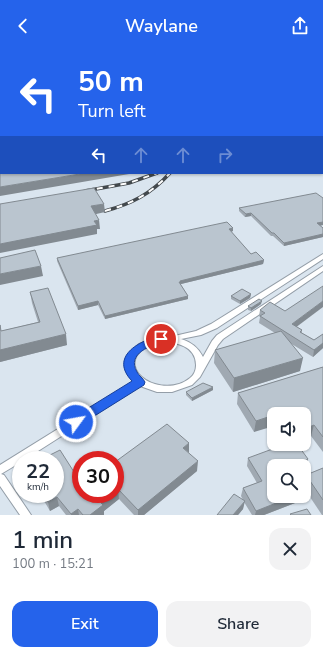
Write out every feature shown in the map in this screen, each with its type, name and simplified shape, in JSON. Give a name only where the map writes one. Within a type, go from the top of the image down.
[{"type":"street","points":[[323,256],[214,326],[198,333],[150,341],[141,346],[134,352],[130,359],[130,367],[133,375],[140,382],[149,387],[160,390],[172,390],[183,387],[195,378],[214,343],[220,337],[323,268]]},
{"type":"street","points":[[303,269],[313,274]]},
{"type":"street","points":[[161,339],[181,342],[190,346],[197,352],[201,367]]},
{"type":"street","points":[[0,470],[140,382]]},
{"type":"street","points":[[0,478],[26,515]]},
{"type":"building","points":[[0,174],[80,174],[0,187]]},
{"type":"building","points":[[94,188],[104,204],[91,206],[99,220],[94,221],[97,225],[0,244],[0,204]]},
{"type":"building","points":[[316,193],[323,198],[323,222],[317,223],[323,228],[323,234],[284,243],[251,213],[246,214],[239,208]]},
{"type":"building","points":[[227,222],[233,228],[229,229],[251,254],[256,252],[264,260],[180,281],[181,282],[179,282],[188,296],[105,316],[98,301],[78,306],[57,258]]},
{"type":"building","points":[[35,250],[41,266],[0,274],[0,258]]},
{"type":"building","points":[[323,286],[323,301],[292,324],[302,330],[300,332],[314,340],[323,334],[323,343],[314,350],[260,316],[265,313],[260,310],[270,302],[285,311]]},
{"type":"building","points":[[48,288],[66,334],[0,350],[0,325],[1,331],[40,322],[30,292]]},
{"type":"building","points":[[242,289],[251,294],[240,301],[231,296]]},
{"type":"building","points":[[259,299],[262,301],[251,308],[248,306]]},
{"type":"building","points":[[281,331],[303,358],[234,378],[215,350]]},
{"type":"building","points":[[323,367],[323,437],[314,425],[311,426],[311,407],[267,407],[267,417],[256,421],[238,393]]},
{"type":"building","points":[[203,383],[213,387],[192,398],[186,392]]},
{"type":"building","points":[[167,424],[189,443],[183,448],[198,461],[138,510],[124,495],[124,455]]},
{"type":"building","points":[[267,451],[302,451],[308,459],[267,459],[267,503],[276,503],[256,511],[243,488],[262,481],[248,458]]},
{"type":"building","points":[[64,456],[72,469],[72,503],[101,503],[103,505],[90,515],[83,515],[78,509],[71,514],[62,503],[64,503]]},
{"type":"building","points":[[323,468],[323,500],[311,482],[311,473]]},
{"type":"building","points":[[234,494],[245,501],[233,515],[217,515]]},
{"type":"building","points":[[307,509],[311,515],[290,514]]},
{"type":"railway","points":[[85,191],[129,183],[154,174]]},
{"type":"railway","points":[[105,211],[140,197],[155,187],[169,174]]},
{"type":"route","points":[[76,422],[140,382],[133,375],[130,367],[130,359],[134,352],[141,346],[150,341],[161,339]]}]
